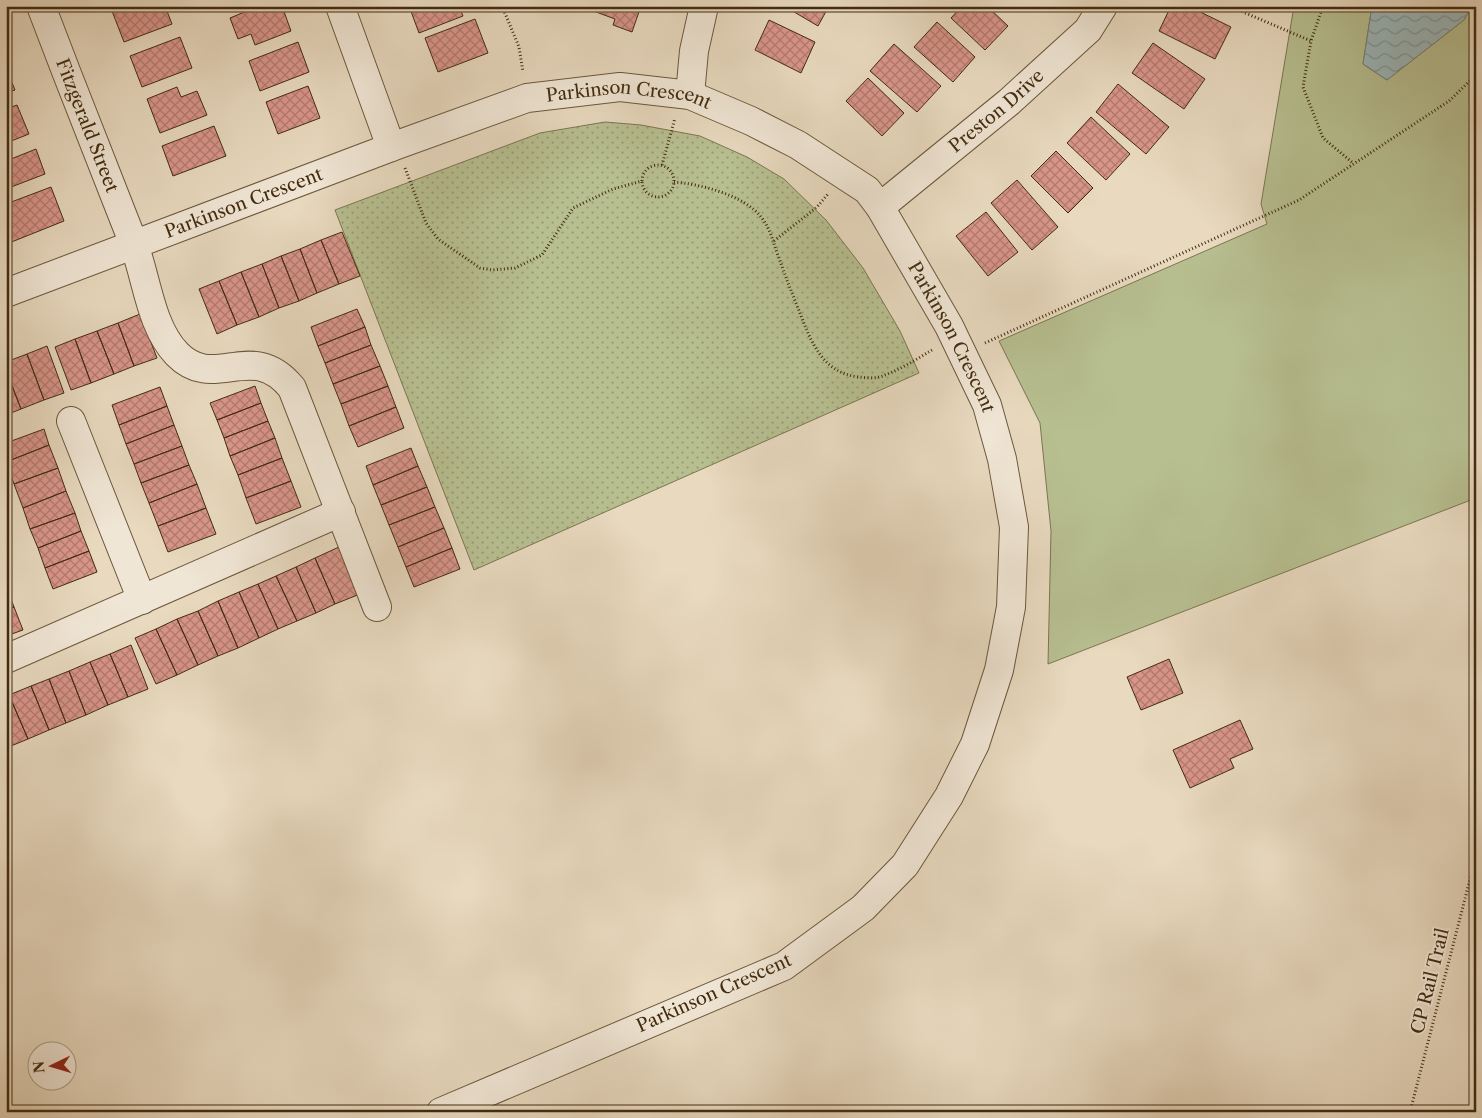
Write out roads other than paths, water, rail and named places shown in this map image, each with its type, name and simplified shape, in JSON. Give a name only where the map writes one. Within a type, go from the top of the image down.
[{"type":"street","name":"Fitzgerald Street","points":[[41,6],[134,244],[158,322],[169,345],[192,366],[206,369],[223,369],[250,364],[263,367],[283,376],[292,388],[377,607]]},
{"type":"street","points":[[340,6],[394,146]]},
{"type":"street","points":[[686,94],[704,6]]},
{"type":"street","name":"Preston Drive","points":[[880,207],[1009,102],[1088,30],[1103,6]]},
{"type":"street","name":"Parkinson Crescent","points":[[6,293],[394,146],[527,98],[620,87],[686,94],[774,133],[867,190],[880,207],[958,346],[987,405],[1002,459],[1014,527],[1011,607],[999,670],[976,744],[949,796],[905,865],[864,908],[784,966],[441,1112]]},
{"type":"street","points":[[71,421],[142,600]]},
{"type":"street","points":[[6,659],[341,512]]},
{"type":"water","points":[[1372,6],[1471,6],[1464,20],[1387,80],[1363,64]]}]
